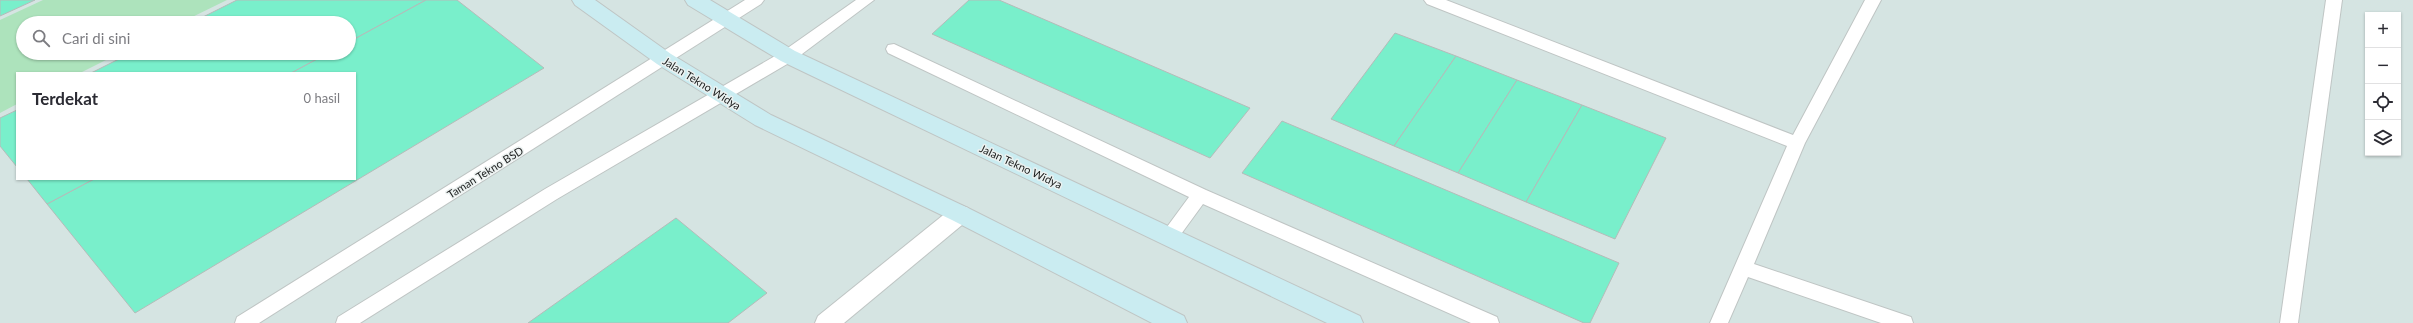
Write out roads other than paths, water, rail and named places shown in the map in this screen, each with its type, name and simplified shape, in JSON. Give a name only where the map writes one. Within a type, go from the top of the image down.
[{"type":"main road","name":"Jalan Tekno Widya","points":[[582,0],[664,59],[763,120],[960,214],[1175,323]]},
{"type":"main road","name":"Jalan Tekno Widya","points":[[695,0],[725,20],[788,56],[1351,323]]},
{"type":"street","points":[[827,323],[960,214]]},
{"type":"lane","name":"Taman Tekno BSD","points":[[244,323],[756,0]]},
{"type":"lane","points":[[345,323],[551,194],[788,56],[866,0]]},
{"type":"lane","points":[[1432,0],[1797,143]]},
{"type":"lane","points":[[1719,323],[1797,143],[1872,0]]},
{"type":"lane","points":[[2289,323],[2334,0]]},
{"type":"lane","points":[[894,49],[1200,195],[1490,323]]},
{"type":"lane","points":[[1170,236],[1200,195]]},
{"type":"lane","points":[[1744,268],[1904,323]]}]
